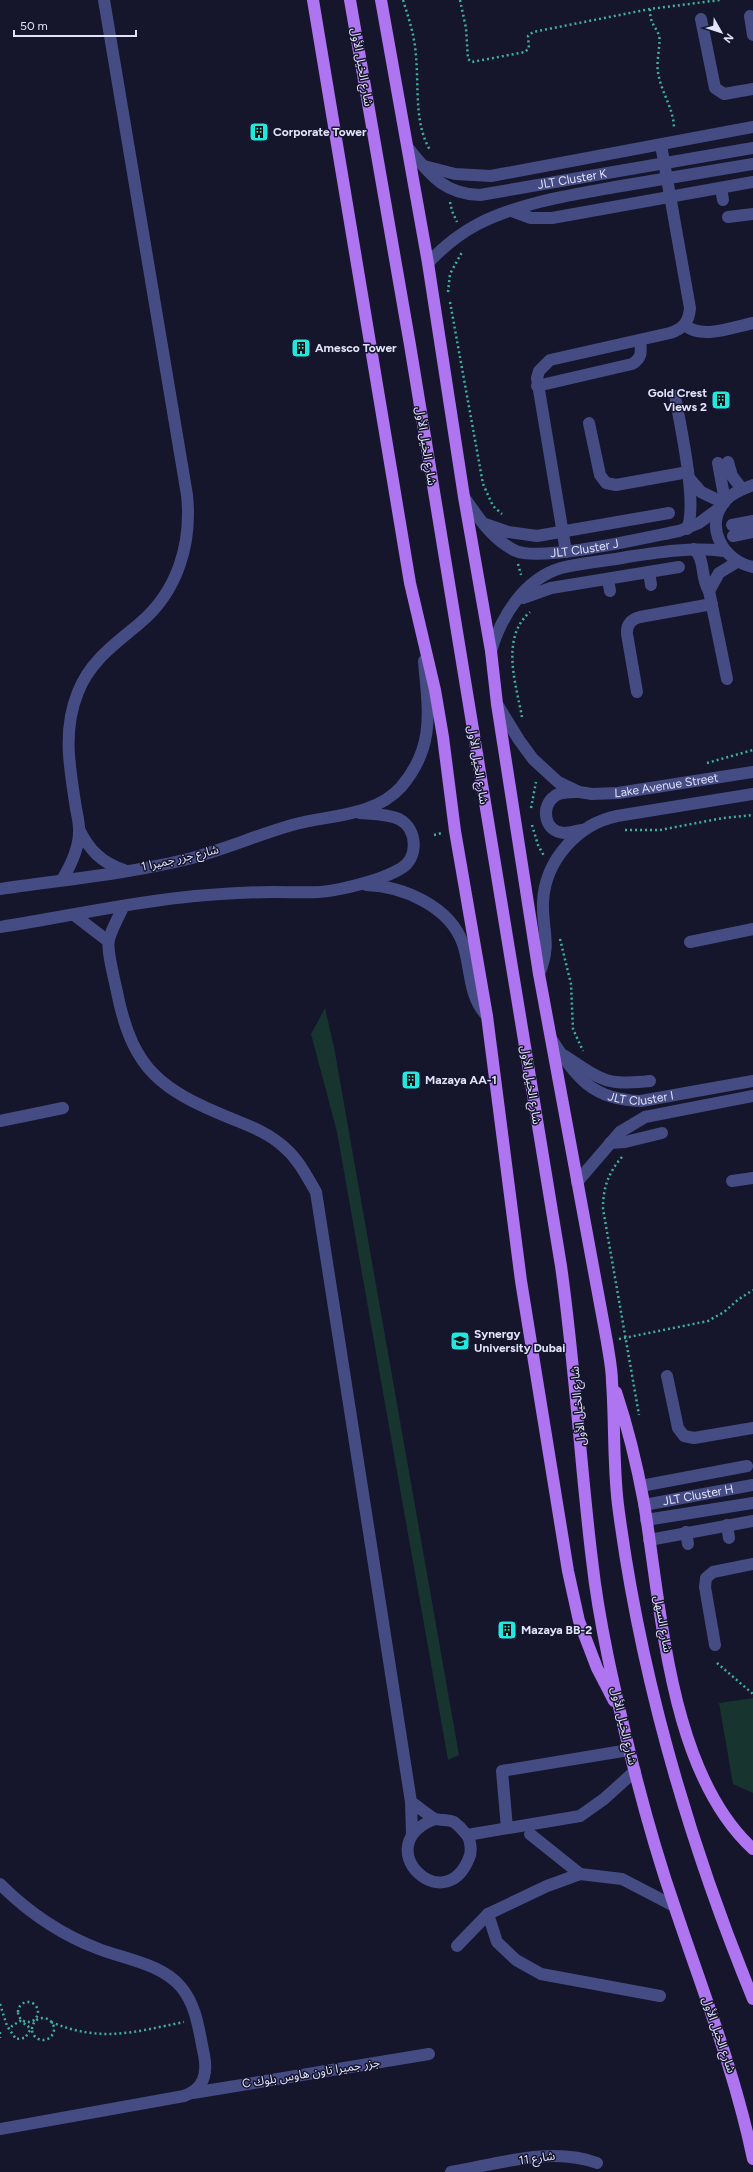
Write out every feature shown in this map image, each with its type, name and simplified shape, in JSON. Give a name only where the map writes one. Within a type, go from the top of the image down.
[{"type":"main road","points":[[313,0],[410,583],[439,713],[455,831],[487,1016],[521,1281],[568,1571],[578,1621],[597,1668],[621,1713]]},
{"type":"main road","name":"شارع الخيل الأول","points":[[350,0],[410,345],[561,1266],[572,1340],[592,1561],[603,1632],[629,1750],[674,1906],[733,2076],[753,2158]]},
{"type":"main road","points":[[381,0],[428,263],[464,497],[492,651],[497,704],[539,974],[607,1342],[612,1382],[614,1463],[624,1544],[636,1612],[666,1747],[707,1880],[753,1998]]},
{"type":"main road","name":"شارع السهل","points":[[612,1382],[634,1452],[641,1486],[666,1647],[686,1736],[696,1765],[710,1793],[726,1819],[753,1850]]},
{"type":"street","points":[[104,0],[186,495],[188,526],[183,557],[171,586],[152,611],[116,641],[94,663],[73,704],[69,719],[68,750],[79,829],[89,848],[96,856],[105,862],[124,870]]},
{"type":"street","points":[[750,16],[753,34]]},
{"type":"street","points":[[701,19],[715,88],[724,94],[753,89]]},
{"type":"street","points":[[422,165],[455,174],[491,176],[667,144],[712,130],[753,123]]},
{"type":"street","points":[[566,552],[537,386],[539,371],[550,360],[678,330],[685,324],[689,317],[690,308],[664,164],[667,144]]},
{"type":"street","name":"JLT Cluster K","points":[[408,148],[431,175],[452,191],[466,195],[480,195],[753,148]]},
{"type":"street","name":"JLT Cluster K","points":[[428,263],[444,247],[463,232],[495,216],[579,194],[753,164]]},
{"type":"street","points":[[512,211],[531,218],[552,218],[753,182]]},
{"type":"street","points":[[721,188],[723,200]]},
{"type":"street","points":[[728,217],[753,214]]},
{"type":"street","points":[[685,324],[689,329],[701,333],[753,323]]},
{"type":"street","points":[[537,386],[632,364],[639,359],[641,354],[640,340]]},
{"type":"street","points":[[675,396],[689,475],[691,515],[687,529]]},
{"type":"street","points":[[589,422],[600,475],[606,483],[616,485],[689,475]]},
{"type":"street","points":[[748,487],[732,476],[723,463],[724,504],[717,518],[716,529],[718,541],[724,551],[737,562],[753,567]]},
{"type":"street","points":[[689,475],[701,492],[724,504]]},
{"type":"street","name":"JLT Cluster J","points":[[464,497],[491,534],[517,552],[542,555],[566,552],[687,529],[699,523],[748,487]]},
{"type":"street","points":[[482,523],[494,528],[537,536],[563,533],[599,521],[640,514],[668,513]]},
{"type":"street","points":[[753,521],[732,530],[753,532]]},
{"type":"street","points":[[694,549],[701,559],[704,581],[709,591],[727,678]]},
{"type":"street","name":"JLT Cluster J","points":[[492,651],[496,634],[514,602],[537,581],[560,568],[674,550],[694,549],[724,551]]},
{"type":"street","points":[[709,591],[719,573],[730,564],[737,562]]},
{"type":"street","points":[[514,602],[540,591],[680,567]]},
{"type":"street","points":[[649,572],[651,585]]},
{"type":"street","points":[[608,579],[610,591]]},
{"type":"street","points":[[637,692],[627,629],[631,621],[640,617],[712,604]]},
{"type":"street","points":[[357,812],[387,799],[400,788],[410,775],[426,740],[429,719],[423,640]]},
{"type":"street","name":"Lake Avenue Street","points":[[497,704],[519,740],[533,759],[558,782],[579,792]]},
{"type":"street","name":"Lake Avenue Street","points":[[753,772],[618,793],[592,794],[579,792],[556,795],[550,800],[546,808],[545,816],[548,824],[555,830],[563,833],[583,829],[605,818],[753,794]]},
{"type":"street","points":[[0,927],[193,896],[255,892],[317,892],[359,884],[402,869],[410,860],[414,844],[414,838],[409,827],[400,820],[389,816],[357,812]]},
{"type":"street","name":"شارع جزر جميرا 1","points":[[0,889],[188,859],[293,825],[357,812]]},
{"type":"street","points":[[62,880],[72,861],[79,829]]},
{"type":"street","name":"Lake Avenue Street","points":[[539,974],[547,951],[543,901],[548,878],[558,856],[583,829]]},
{"type":"street","points":[[359,884],[380,885],[420,899],[448,920],[463,943],[475,996],[482,1010],[487,1016]]},
{"type":"street","points":[[123,907],[108,941],[121,1011],[131,1042],[146,1068],[169,1089],[198,1105],[264,1132],[286,1148],[303,1168],[316,1192],[411,1802],[412,1834],[407,1852],[414,1870],[429,1881],[448,1882],[464,1871],[472,1853],[467,1835],[453,1822],[435,1819],[411,1802]]},
{"type":"street","points":[[74,915],[108,941]]},
{"type":"street","points":[[690,942],[753,929]]},
{"type":"street","name":"JLT Cluster I","points":[[552,1040],[583,1082],[596,1091],[624,1101],[648,1100],[753,1081]]},
{"type":"street","points":[[561,1054],[604,1080],[624,1084],[650,1081]]},
{"type":"street","name":"JLT Cluster I","points":[[578,1182],[610,1143],[628,1126],[645,1117],[753,1096]]},
{"type":"street","points":[[0,1121],[64,1108]]},
{"type":"street","points":[[610,1143],[625,1142],[662,1133]]},
{"type":"street","points":[[732,1181],[753,1178]]},
{"type":"street","points":[[667,1376],[678,1428],[684,1436],[694,1438],[753,1428]]},
{"type":"street","points":[[641,1486],[677,1474],[718,1467],[747,1466]]},
{"type":"street","name":"JLT Cluster H","points":[[644,1505],[753,1485]]},
{"type":"street","name":"JLT Cluster H","points":[[646,1520],[753,1503]]},
{"type":"street","points":[[649,1540],[686,1532],[753,1521]]},
{"type":"street","points":[[727,1525],[729,1538]]},
{"type":"street","points":[[686,1532],[688,1544]]},
{"type":"street","points":[[715,1646],[705,1587],[706,1578],[713,1572],[753,1564]]},
{"type":"street","points":[[507,1828],[502,1771],[629,1750]]},
{"type":"street","points":[[467,1835],[580,1816],[604,1799],[635,1771]]},
{"type":"street","points":[[412,1834],[422,1824],[435,1819]]},
{"type":"street","points":[[530,1834],[580,1874]]},
{"type":"street","points":[[457,1946],[488,1914],[547,1886],[580,1874],[622,1880],[674,1906]]},
{"type":"street","points":[[0,1884],[35,1914],[65,1933],[98,1949],[158,1970],[171,1978],[189,1998],[197,2020],[206,2068],[200,2086],[194,2092]]},
{"type":"street","points":[[488,1914],[497,1942],[516,1960],[541,1974],[660,1996]]},
{"type":"street","name":"C جزر جميرا تاون هاوس بلوك","points":[[0,2129],[174,2098],[194,2092],[429,2054]]},
{"type":"street","name":"شارع 11","points":[[452,2172],[559,2154],[585,2158],[597,2163]]},
{"type":"path","points":[[404,0],[413,33],[422,133],[425,142],[433,153]]},
{"type":"path","points":[[460,0],[466,28],[468,59],[472,62],[525,52],[529,48],[528,36],[533,32],[650,9],[720,0]]},
{"type":"path","points":[[650,9],[651,23],[659,36],[658,71],[673,112],[674,132],[667,144]]},
{"type":"path","points":[[463,232],[467,245],[453,266],[448,283],[448,292],[483,484],[493,506],[507,518]]},
{"type":"path","points":[[524,724],[512,650],[514,637],[519,624],[533,609]]},
{"type":"path","points":[[701,764],[753,750]]},
{"type":"path","points":[[623,830],[660,830],[723,818],[753,815]]},
{"type":"path","points":[[560,937],[571,984],[573,1029],[577,1041],[587,1056]]},
{"type":"path","points":[[607,1342],[708,1322],[753,1290]]},
{"type":"path","points":[[716,1663],[753,1694]]},
{"type":"path","points":[[0,2004],[7,2026],[16,2039],[20,2040],[25,2038],[31,2031],[37,2017],[38,2008],[27,2002],[20,2007],[19,2011],[22,2019],[31,2031],[38,2038],[47,2038],[53,2031],[52,2022]]},
{"type":"path","points":[[11,2030],[16,2022],[34,2021],[43,2018],[70,2030],[105,2035],[197,2020]]},
{"type":"path","points":[[0,2032],[0,2038]]},
{"type":"green space","points":[[325,1008],[334,1047],[459,1755],[448,1760],[337,1132],[311,1034]]},
{"type":"green space","points":[[753,1698],[753,1793],[733,1784],[719,1703]]},
{"type":"place","name":"Corporate Tower","points":[[259,132]]},
{"type":"place","name":"Amesco Tower","points":[[301,348]]},
{"type":"place","name":"Gold Crest Views 2","points":[[721,400]]},
{"type":"place","name":"Mazaya AA-1","points":[[411,1080]]},
{"type":"place","name":"Synergy University Dubai","points":[[460,1341]]},
{"type":"place","name":"Mazaya BB-2","points":[[507,1630]]}]
